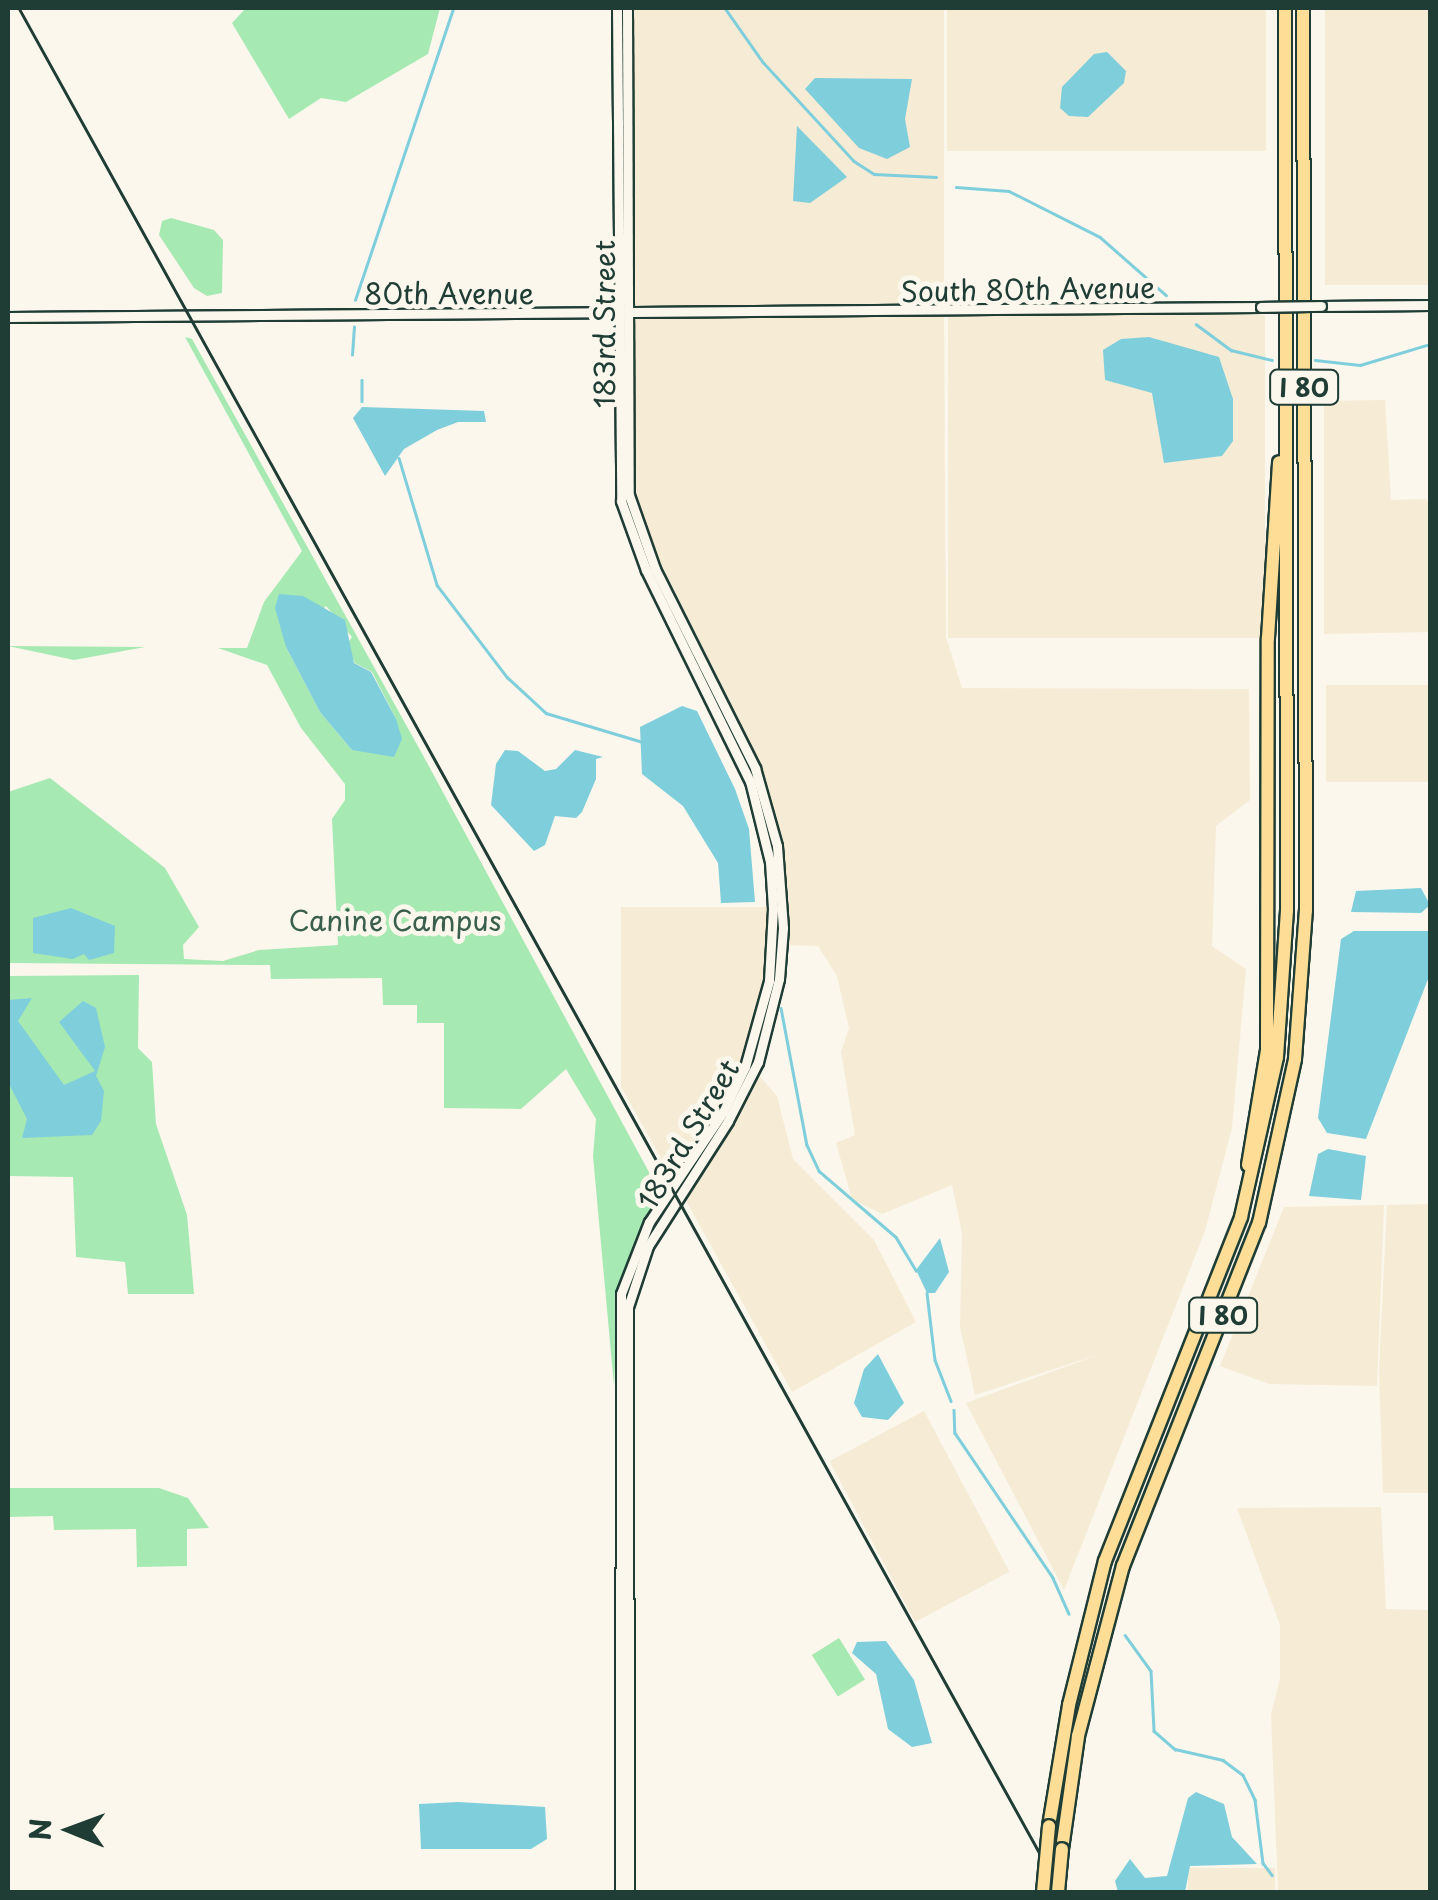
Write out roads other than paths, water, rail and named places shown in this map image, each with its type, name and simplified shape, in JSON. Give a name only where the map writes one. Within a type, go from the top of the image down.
[{"type":"highway","name":"I 80","points":[[1043,1892],[1049,1826],[1069,1705],[1105,1560],[1228,1251],[1267,1050],[1268,638],[1287,334],[1285,8]]},
{"type":"highway","name":"I 80","points":[[1058,1892],[1078,1736],[1123,1566],[1258,1222],[1296,1060],[1306,910],[1303,8]]},
{"type":"street","name":"183rd Street","points":[[617,8],[626,459],[638,532],[754,768],[777,846],[783,928],[779,979],[758,1062],[728,1121],[648,1246],[628,1307],[629,1892]]},
{"type":"street","name":"183rd Street","points":[[620,1892],[620,1294],[649,1222],[745,1067],[769,980],[774,909],[770,862],[750,781],[625,520],[616,458],[627,8]]},
{"type":"street","name":"South 80th Avenue","points":[[622,314],[1430,306]]},
{"type":"street","name":"80th Avenue","points":[[8,317],[622,314]]},
{"type":"water","points":[[1107,52],[1126,71],[1124,83],[1088,117],[1069,116],[1060,108],[1062,87],[1094,54]]},
{"type":"water","points":[[815,78],[912,79],[905,119],[910,147],[887,159],[859,148],[805,89]]},
{"type":"water","points":[[797,126],[847,177],[810,203],[793,201]]},
{"type":"water","points":[[1149,337],[1219,357],[1233,399],[1233,441],[1222,456],[1164,463],[1152,393],[1105,380],[1103,350],[1121,339]]},
{"type":"water","points":[[362,407],[484,411],[486,422],[458,422],[437,430],[404,449],[385,476],[353,418]]},
{"type":"water","points":[[279,594],[303,596],[345,620],[354,663],[371,672],[396,719],[402,739],[394,757],[352,750],[320,712],[286,647],[275,608]]},
{"type":"water","points":[[682,706],[697,711],[735,789],[749,829],[755,902],[721,903],[718,863],[683,806],[642,774],[640,727]]},
{"type":"water","points":[[505,750],[518,751],[545,771],[556,769],[575,750],[603,757],[596,759],[596,779],[582,812],[576,818],[555,816],[545,845],[534,851],[491,805],[496,764]]},
{"type":"water","points":[[1421,888],[1430,905],[1421,913],[1351,912],[1356,891]]},
{"type":"water","points":[[71,908],[115,926],[114,953],[89,960],[84,954],[73,959],[33,953],[33,918]]},
{"type":"water","points":[[1354,931],[1430,931],[1430,974],[1366,1139],[1327,1133],[1318,1118],[1341,939]]},
{"type":"water","points":[[32,998],[18,1021],[64,1085],[95,1071],[59,1022],[83,1001],[96,1008],[105,1047],[96,1076],[104,1091],[101,1121],[92,1135],[22,1138],[27,1119],[8,1082],[8,1000]]},
{"type":"water","points":[[1328,1149],[1366,1156],[1361,1200],[1309,1196],[1318,1154]]},
{"type":"water","points":[[940,1238],[949,1272],[935,1293],[927,1293],[916,1270]]},
{"type":"water","points":[[878,1354],[904,1403],[888,1420],[862,1417],[854,1403],[864,1369]]},
{"type":"water","points":[[886,1641],[914,1680],[932,1743],[912,1747],[888,1729],[876,1674],[852,1653],[857,1642]]},
{"type":"water","points":[[1196,1792],[1224,1804],[1232,1837],[1257,1864],[1190,1866],[1185,1892],[1118,1892],[1115,1881],[1130,1859],[1145,1878],[1167,1876],[1188,1798]]},
{"type":"water","points":[[419,1804],[545,1807],[547,1839],[531,1849],[421,1849]]},
{"type":"waterway","points":[[355,300],[453,8]]},
{"type":"waterway","points":[[725,8],[763,62],[854,161],[874,174],[936,177]]},
{"type":"waterway","points":[[956,187],[1009,191],[1100,237],[1166,295]]},
{"type":"waterway","points":[[1196,324],[1231,350],[1272,360]]},
{"type":"waterway","points":[[352,355],[354,327]]},
{"type":"waterway","points":[[1315,360],[1360,365],[1430,344]]},
{"type":"waterway","points":[[362,380],[362,401]]},
{"type":"waterway","points":[[399,458],[437,585],[507,677],[546,713],[646,743]]},
{"type":"waterway","points":[[781,1008],[807,1145],[819,1171],[896,1237],[916,1270]]},
{"type":"waterway","points":[[927,1293],[935,1360],[951,1401]]},
{"type":"waterway","points":[[954,1410],[955,1433],[1053,1578],[1069,1614]]},
{"type":"waterway","points":[[1125,1635],[1151,1671],[1154,1731],[1175,1749],[1223,1760],[1243,1775],[1255,1800],[1263,1863],[1272,1875]]},
{"type":"railway","points":[[19,8],[1061,1892]]},
{"type":"park label","name":"Canine Campus","points":[[395,920]]}]
